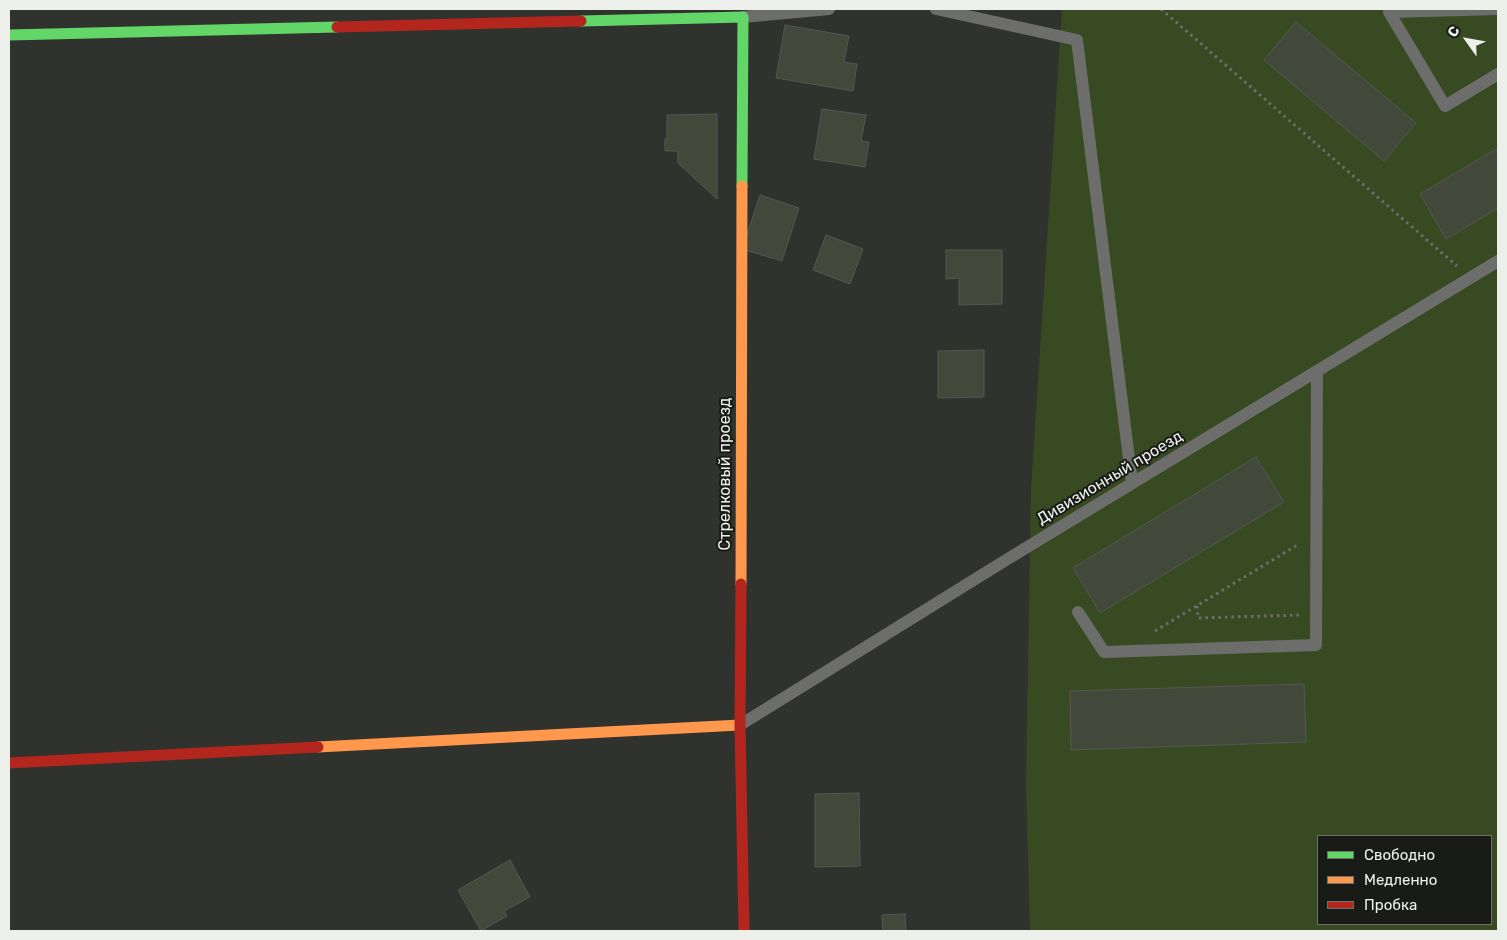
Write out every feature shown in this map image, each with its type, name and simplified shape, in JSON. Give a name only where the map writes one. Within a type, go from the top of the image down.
[{"type":"street","points":[[9,34],[743,17]]},
{"type":"street","name":"Стрелковый проезд","points":[[743,17],[740,725],[744,931]]},
{"type":"street","points":[[9,763],[740,725]]},
{"type":"lane","points":[[743,17],[829,9]]},
{"type":"lane","points":[[936,9],[1077,40],[1132,483]]},
{"type":"lane","points":[[1498,9],[1389,12],[1445,106],[1498,74]]},
{"type":"lane","name":"Дивизионный проезд","points":[[740,725],[989,570],[1498,261]]},
{"type":"lane","points":[[1078,612],[1104,652],[1316,645],[1317,371]]},
{"type":"path","points":[[1161,9],[1471,278]]},
{"type":"path","points":[[1122,651],[1317,533]]},
{"type":"path","points":[[1197,606],[1198,618],[1317,614]]},
{"type":"green space","points":[[1062,9],[1498,9],[1498,931],[1030,931],[1026,783],[1031,490]]},
{"type":"building","points":[[1296,22],[1416,123],[1384,161],[1264,60]]},
{"type":"building","points":[[785,25],[849,36],[844,62],[857,64],[853,91],[776,78]]},
{"type":"building","points":[[822,109],[866,115],[861,141],[869,142],[865,167],[814,159]]},
{"type":"building","points":[[717,114],[717,199],[678,163],[678,151],[665,151],[665,139],[667,139],[667,115]]},
{"type":"building","points":[[1498,148],[1498,208],[1446,239],[1420,194]]},
{"type":"building","points":[[760,195],[799,208],[782,261],[742,249]]},
{"type":"building","points":[[826,235],[863,249],[850,284],[813,270]]},
{"type":"building","points":[[946,250],[1002,250],[1002,304],[959,305],[959,278],[946,279]]},
{"type":"building","points":[[984,350],[984,397],[938,398],[938,351]]},
{"type":"building","points":[[1256,457],[1284,502],[1100,613],[1073,568]]},
{"type":"building","points":[[1304,684],[1306,742],[1071,750],[1070,691]]},
{"type":"building","points":[[859,793],[860,866],[815,867],[815,794]]},
{"type":"building","points":[[510,860],[530,897],[504,911],[507,916],[481,931],[458,890]]},
{"type":"building","points":[[905,914],[906,931],[883,931],[882,915]]},
{"type":"traffic: fast","points":[[581,21],[743,17],[742,186]]},
{"type":"traffic: fast","points":[[9,35],[337,27]]},
{"type":"traffic: slow","points":[[741,584],[742,186]]},
{"type":"traffic: slow","points":[[318,747],[740,725]]},
{"type":"traffic: jam","points":[[337,27],[581,21]]},
{"type":"traffic: jam","points":[[741,584],[740,725],[744,931]]},
{"type":"traffic: jam","points":[[9,763],[318,747]]}]
